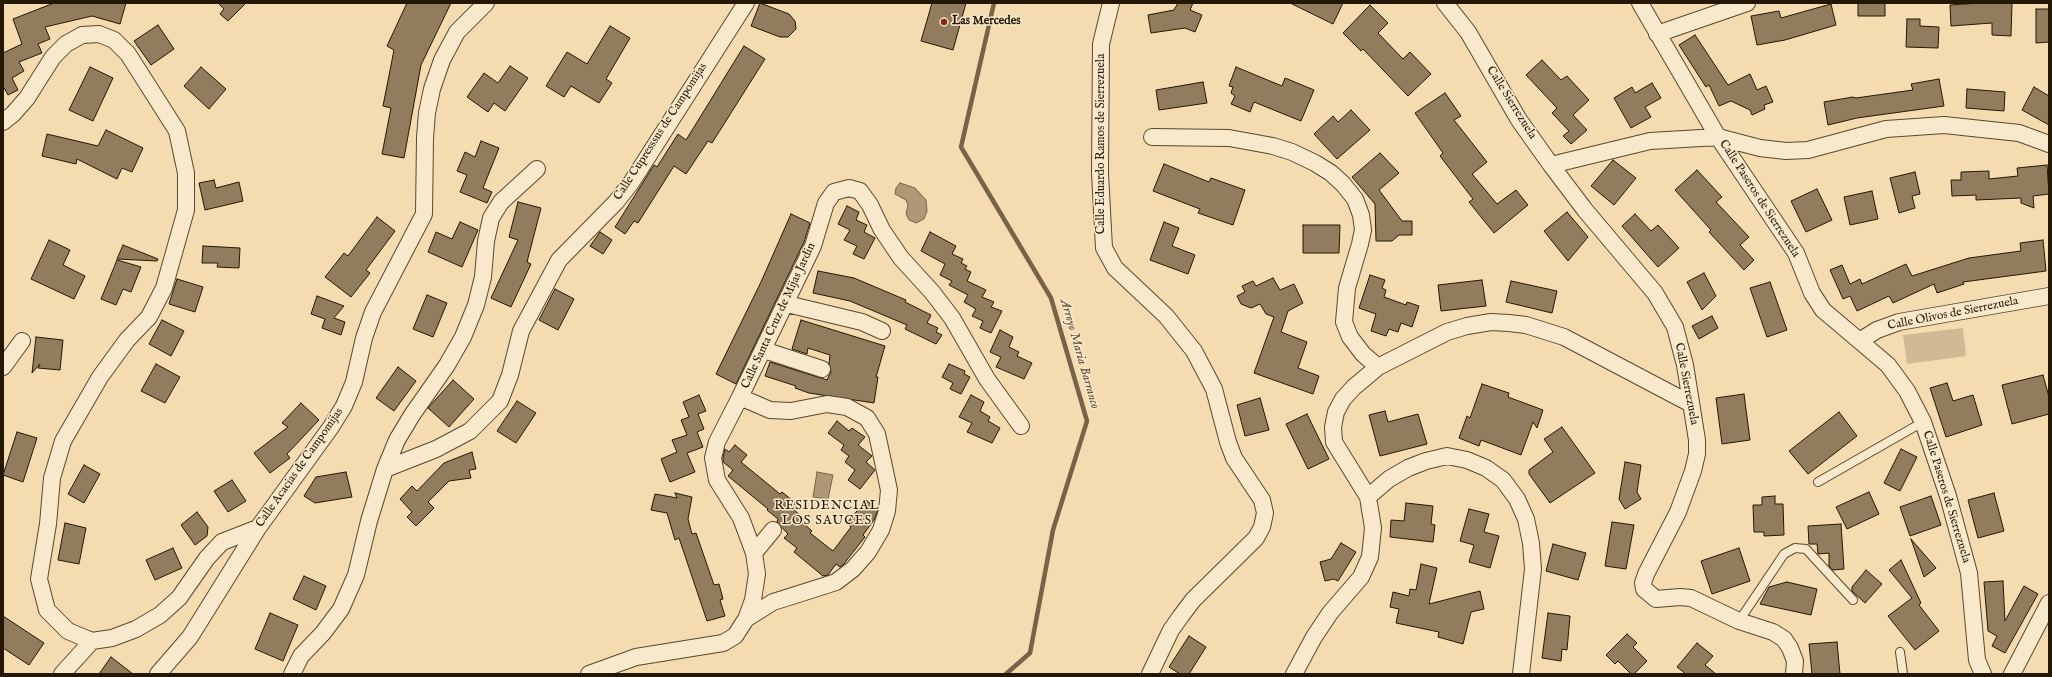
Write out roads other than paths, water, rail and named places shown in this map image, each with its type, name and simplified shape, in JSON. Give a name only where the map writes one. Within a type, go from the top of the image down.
[{"type":"street","name":"Calle Acacias de Campomijas","points":[[158,674],[190,636],[258,528],[331,427],[349,394],[354,382],[364,338],[374,312],[424,214],[425,138],[427,113],[432,90],[442,60],[457,32],[486,3]]},
{"type":"street","name":"Calle Cupresssus de Campomijas","points":[[385,469],[436,450],[470,431],[500,401],[510,375],[521,331],[559,260],[616,202],[631,183],[746,3]]},
{"type":"street","name":"Calle Eduardo Ramos de Sierrezuela","points":[[1111,3],[1101,44],[1100,173],[1104,248],[1116,268],[1166,316],[1194,351],[1214,390],[1228,442],[1234,458],[1262,500],[1265,513],[1262,527],[1256,538],[1193,600],[1181,616],[1171,630],[1150,674]]},
{"type":"street","name":"Calle Sierrezuela","points":[[1445,3],[1468,32],[1519,120],[1551,165],[1585,210],[1655,293],[1674,327],[1681,346],[1697,440],[1697,454],[1693,471],[1678,512],[1646,574],[1643,583],[1644,589],[1656,599],[1680,597],[1691,598],[1739,621],[1773,632],[1784,639],[1790,648],[1795,661],[1794,674]]},
{"type":"street","name":"Calle Paseros de Sierrezuela","points":[[1640,3],[1718,137],[1796,254],[1812,293],[1823,310],[1861,340],[1888,364],[1907,391],[1924,422],[1948,496],[1969,573],[1977,660],[1983,674]]},
{"type":"street","points":[[1657,34],[1747,3]]},
{"type":"street","points":[[3,122],[13,114],[27,98],[53,57],[66,44],[82,35],[99,34],[114,40],[128,54],[177,131],[186,172],[186,210],[164,288],[149,317],[127,340],[100,377],[63,441],[52,478],[48,524],[39,579],[47,610],[68,631],[92,641],[112,638],[136,629],[160,615],[179,598],[206,558],[222,542],[258,528]]},
{"type":"street","points":[[1551,165],[1650,141],[1718,137],[1760,148],[1786,151],[1808,150],[1886,129],[1944,125],[2018,133],[2049,144]]},
{"type":"street","points":[[1152,137],[1229,138],[1272,146],[1292,152],[1315,163],[1331,173],[1343,184],[1355,200],[1361,215],[1363,230],[1347,288],[1344,322],[1350,337],[1363,354],[1378,367]]},
{"type":"street","points":[[292,674],[301,656],[323,633],[341,609],[356,575],[369,521],[385,469],[397,440],[412,415],[447,365],[463,337],[476,305],[484,277],[486,241],[491,218],[501,202],[538,169]]},
{"type":"street","name":"Calle Santa Cruz de Mijas Jardin","points":[[746,619],[753,600],[757,574],[754,553],[741,518],[717,480],[713,458],[717,442],[787,304],[813,246],[826,203],[834,192],[849,188],[860,191],[870,205],[882,230],[901,258],[932,292],[952,318],[987,379],[1021,426]]},
{"type":"street","name":"Calle Olivos de Sierrezuela","points":[[1861,340],[1877,330],[1899,322],[2049,296]]},
{"type":"street","points":[[787,304],[862,322],[882,331]]},
{"type":"street","points":[[1294,674],[1314,637],[1330,613],[1361,577],[1370,557],[1373,528],[1368,497],[1334,442],[1333,427],[1336,412],[1343,399],[1354,387],[1378,367],[1447,332],[1467,326],[1491,322],[1509,323],[1532,327],[1564,337],[1691,404]]},
{"type":"street","points":[[3,367],[22,341]]},
{"type":"street","points":[[764,350],[822,369]]},
{"type":"street","points":[[589,674],[636,657],[722,643],[735,636],[746,619],[773,602],[836,582],[853,569],[868,552],[881,530],[887,511],[889,490],[877,434],[868,418],[847,408],[827,404],[791,411],[770,410],[740,397]]},
{"type":"street","points":[[1368,497],[1389,479],[1408,468],[1426,461],[1447,456],[1468,460],[1486,468],[1503,480],[1517,499],[1526,519],[1531,543],[1533,569],[1521,674]]},
{"type":"street","points":[[754,553],[774,530]]},
{"type":"street","points":[[2012,674],[2049,603]]},
{"type":"street","points":[[62,674],[92,641]]},
{"type":"lane","points":[[1818,482],[1924,422]]},
{"type":"lane","points":[[1739,621],[1784,554],[1795,548],[1806,549],[1853,600]]},
{"type":"lane","points":[[1900,652],[1903,674]]},
{"type":"waterway","name":"Arroyo Maria Barranco","points":[[994,3],[961,147],[1051,298],[1087,421],[1053,530],[1030,653],[1006,674]]},
{"type":"place","name":"Las Mercedes","points":[[944,22]]},
{"type":"district","name":"RESIDENCIAL LOS SAUCES","points":[[827,514]]}]
